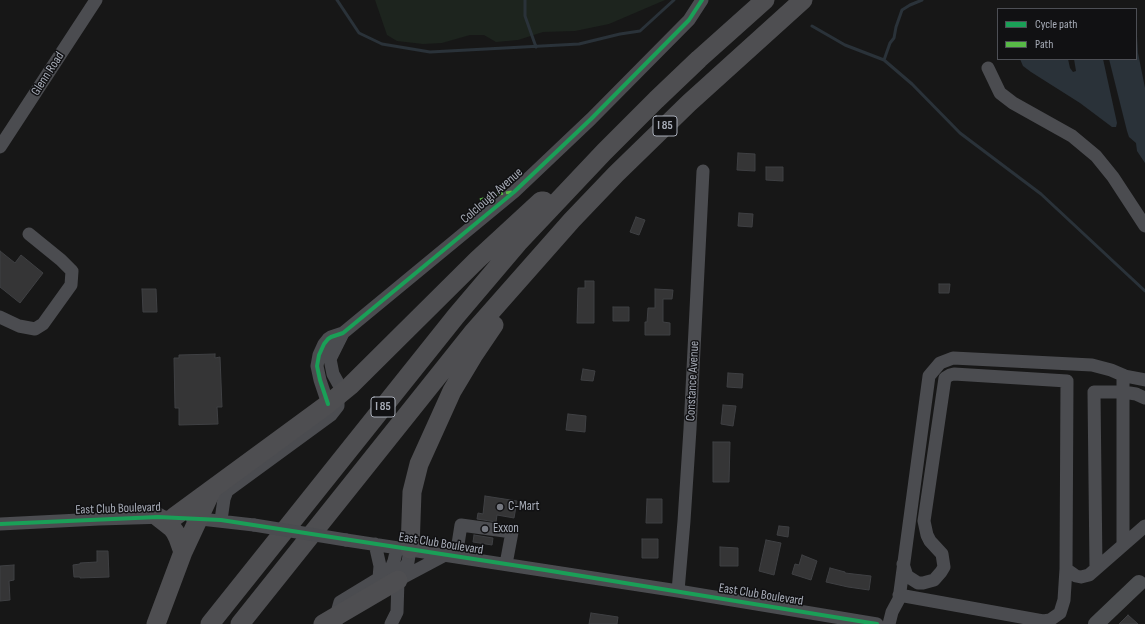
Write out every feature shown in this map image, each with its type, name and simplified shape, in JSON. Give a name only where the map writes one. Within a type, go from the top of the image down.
[{"type":"highway","name":"I 85","points":[[210,624],[456,316],[518,243],[604,152],[693,64],[765,0]]},
{"type":"highway","name":"I 85","points":[[240,624],[465,343],[572,220],[655,135],[715,78],[803,0]]},
{"type":"highway","points":[[183,552],[178,538],[166,517],[212,489],[336,398],[477,260],[541,201],[562,195]]},
{"type":"highway","points":[[404,548],[412,492],[419,464],[443,410],[461,375],[536,261]]},
{"type":"highway","points":[[156,624],[183,552],[212,489]]},
{"type":"highway","points":[[333,621],[398,580]]},
{"type":"main road","points":[[1096,624],[1142,580]]},
{"type":"street","name":"Glenn Road","points":[[0,147],[96,0]]},
{"type":"street","name":"Colclough Avenue","points":[[336,398],[320,380],[317,360],[328,339],[344,333],[514,192],[591,120],[689,20],[702,0]]},
{"type":"street","points":[[988,68],[1000,93],[1013,103],[1072,136],[1096,156],[1105,166],[1145,226]]},
{"type":"street","name":"Constance Avenue","points":[[678,591],[690,429],[703,171]]},
{"type":"street","points":[[0,317],[19,326],[34,329],[43,324],[71,285],[72,271],[29,234]]},
{"type":"street","name":"Colclough Avenue","points":[[336,398],[334,374],[330,359],[344,333]]},
{"type":"street","points":[[889,624],[892,612],[899,599],[929,376],[940,363],[953,358],[1092,366],[1145,380]]},
{"type":"street","points":[[899,595],[1048,621],[1060,613],[1063,606],[1066,569],[1067,381],[1075,372],[1092,366]]},
{"type":"street","points":[[903,564],[907,576],[914,581],[924,583],[934,580],[942,572],[944,567],[942,554],[926,535],[924,521],[945,378],[954,374],[1067,381]]},
{"type":"street","points":[[1123,375],[1124,546]]},
{"type":"street","points":[[1096,569],[1094,392],[1124,392],[1136,394],[1145,398]]},
{"type":"street","points":[[221,520],[224,499],[227,491],[331,415],[338,406],[338,401],[336,398]]},
{"type":"street","name":"East Club Boulevard","points":[[0,524],[166,517],[221,520],[678,591],[877,624]]},
{"type":"street","points":[[398,580],[450,556],[461,525],[512,532],[506,564]]},
{"type":"street","points":[[1066,569],[1076,576],[1081,577],[1089,575],[1124,546],[1145,526]]},
{"type":"street","points":[[375,544],[380,566],[379,578]]},
{"type":"street","points":[[333,621],[340,602],[386,574],[404,548]]},
{"type":"street","points":[[391,624],[397,612],[398,580],[408,562],[404,548]]},
{"type":"shaded area","points":[[375,0],[665,0],[609,24],[575,31],[543,32],[518,40],[496,42],[484,35],[470,35],[442,43],[423,44],[397,41],[387,35]]},
{"type":"shaded area","points":[[1137,36],[1138,53],[1145,88],[1145,163],[1137,151],[1136,143],[1129,137],[1109,60],[1137,60]]},
{"type":"shaded area","points":[[1020,60],[1068,60],[1070,68],[1073,72],[1076,71],[1074,60],[1103,60],[1117,123],[1116,127],[1112,127],[1080,103],[1023,66]]},
{"type":"building","points":[[738,153],[755,154],[755,171],[737,170]]},
{"type":"building","points":[[766,167],[783,167],[783,181],[766,180]]},
{"type":"building","points":[[739,213],[753,214],[752,227],[738,226]]},
{"type":"building","points":[[636,217],[645,220],[639,235],[630,232]]},
{"type":"building","points":[[0,251],[15,263],[21,255],[43,273],[20,303],[0,287]]},
{"type":"building","points":[[585,281],[594,281],[594,323],[577,323],[578,288],[585,288]]},
{"type":"building","points":[[939,284],[950,284],[949,293],[939,293]]},
{"type":"building","points":[[142,289],[156,289],[157,312],[143,312]]},
{"type":"building","points":[[655,289],[673,290],[672,299],[663,299],[663,322],[670,323],[670,335],[645,335],[645,322],[647,322],[648,308],[655,308]]},
{"type":"building","points":[[613,307],[629,307],[629,321],[613,321]]},
{"type":"building","points":[[215,354],[215,358],[220,357],[222,407],[217,407],[218,424],[179,425],[179,408],[175,408],[174,358],[179,358],[179,355]]},
{"type":"building","points":[[583,369],[595,371],[593,381],[581,380]]},
{"type":"building","points":[[728,373],[743,374],[742,388],[727,387]]},
{"type":"building","points":[[723,405],[736,406],[733,426],[721,424]]},
{"type":"building","points":[[568,414],[586,416],[585,432],[566,430]]},
{"type":"building","points":[[713,442],[730,442],[729,482],[713,482]]},
{"type":"building","name":"C-Mart","points":[[485,496],[517,501],[514,518],[497,515],[496,522],[477,519],[478,513],[483,514]]},
{"type":"building","points":[[647,499],[662,499],[662,523],[646,523]]},
{"type":"building","points":[[779,526],[789,527],[788,537],[777,535]]},
{"type":"building","points":[[474,535],[493,538],[492,545],[473,542]]},
{"type":"building","points":[[642,539],[658,539],[658,558],[642,558]]},
{"type":"building","points":[[766,540],[781,543],[774,575],[759,571]]},
{"type":"building","points":[[720,547],[738,548],[738,566],[720,566]]},
{"type":"building","points":[[97,551],[108,551],[109,577],[74,577],[73,565],[97,562]]},
{"type":"building","points":[[802,555],[817,561],[811,580],[792,574],[795,564],[799,565]]},
{"type":"building","points":[[14,565],[14,580],[9,581],[10,600],[0,601],[0,566]]},
{"type":"building","points":[[830,568],[845,573],[871,576],[869,590],[826,582]]},
{"type":"building","points":[[591,613],[618,617],[617,624],[589,624]]},
{"type":"building","points":[[1128,615],[1138,624],[1119,624]]},
{"type":"waterway","points":[[337,0],[359,33],[382,44],[430,52],[579,44],[620,34],[640,31],[674,0]]},
{"type":"waterway","points":[[525,0],[525,16],[536,47]]},
{"type":"waterway","points":[[884,60],[890,43],[894,38],[902,10],[922,0]]},
{"type":"waterway","points":[[812,26],[845,45],[884,60],[912,84],[960,133],[1041,194],[1145,291]]},
{"type":"marked path","points":[[480,200],[498,194],[512,192]]},
{"type":"cycle path","points":[[328,404],[317,366],[319,355],[328,339],[343,333],[514,192],[591,119],[689,20],[702,0]]},
{"type":"cycle path","points":[[0,524],[158,517],[221,520],[545,570],[877,624]]},
{"type":"place","name":"C-Mart","points":[[500,507]]},
{"type":"place","name":"Exxon","points":[[485,529]]}]
